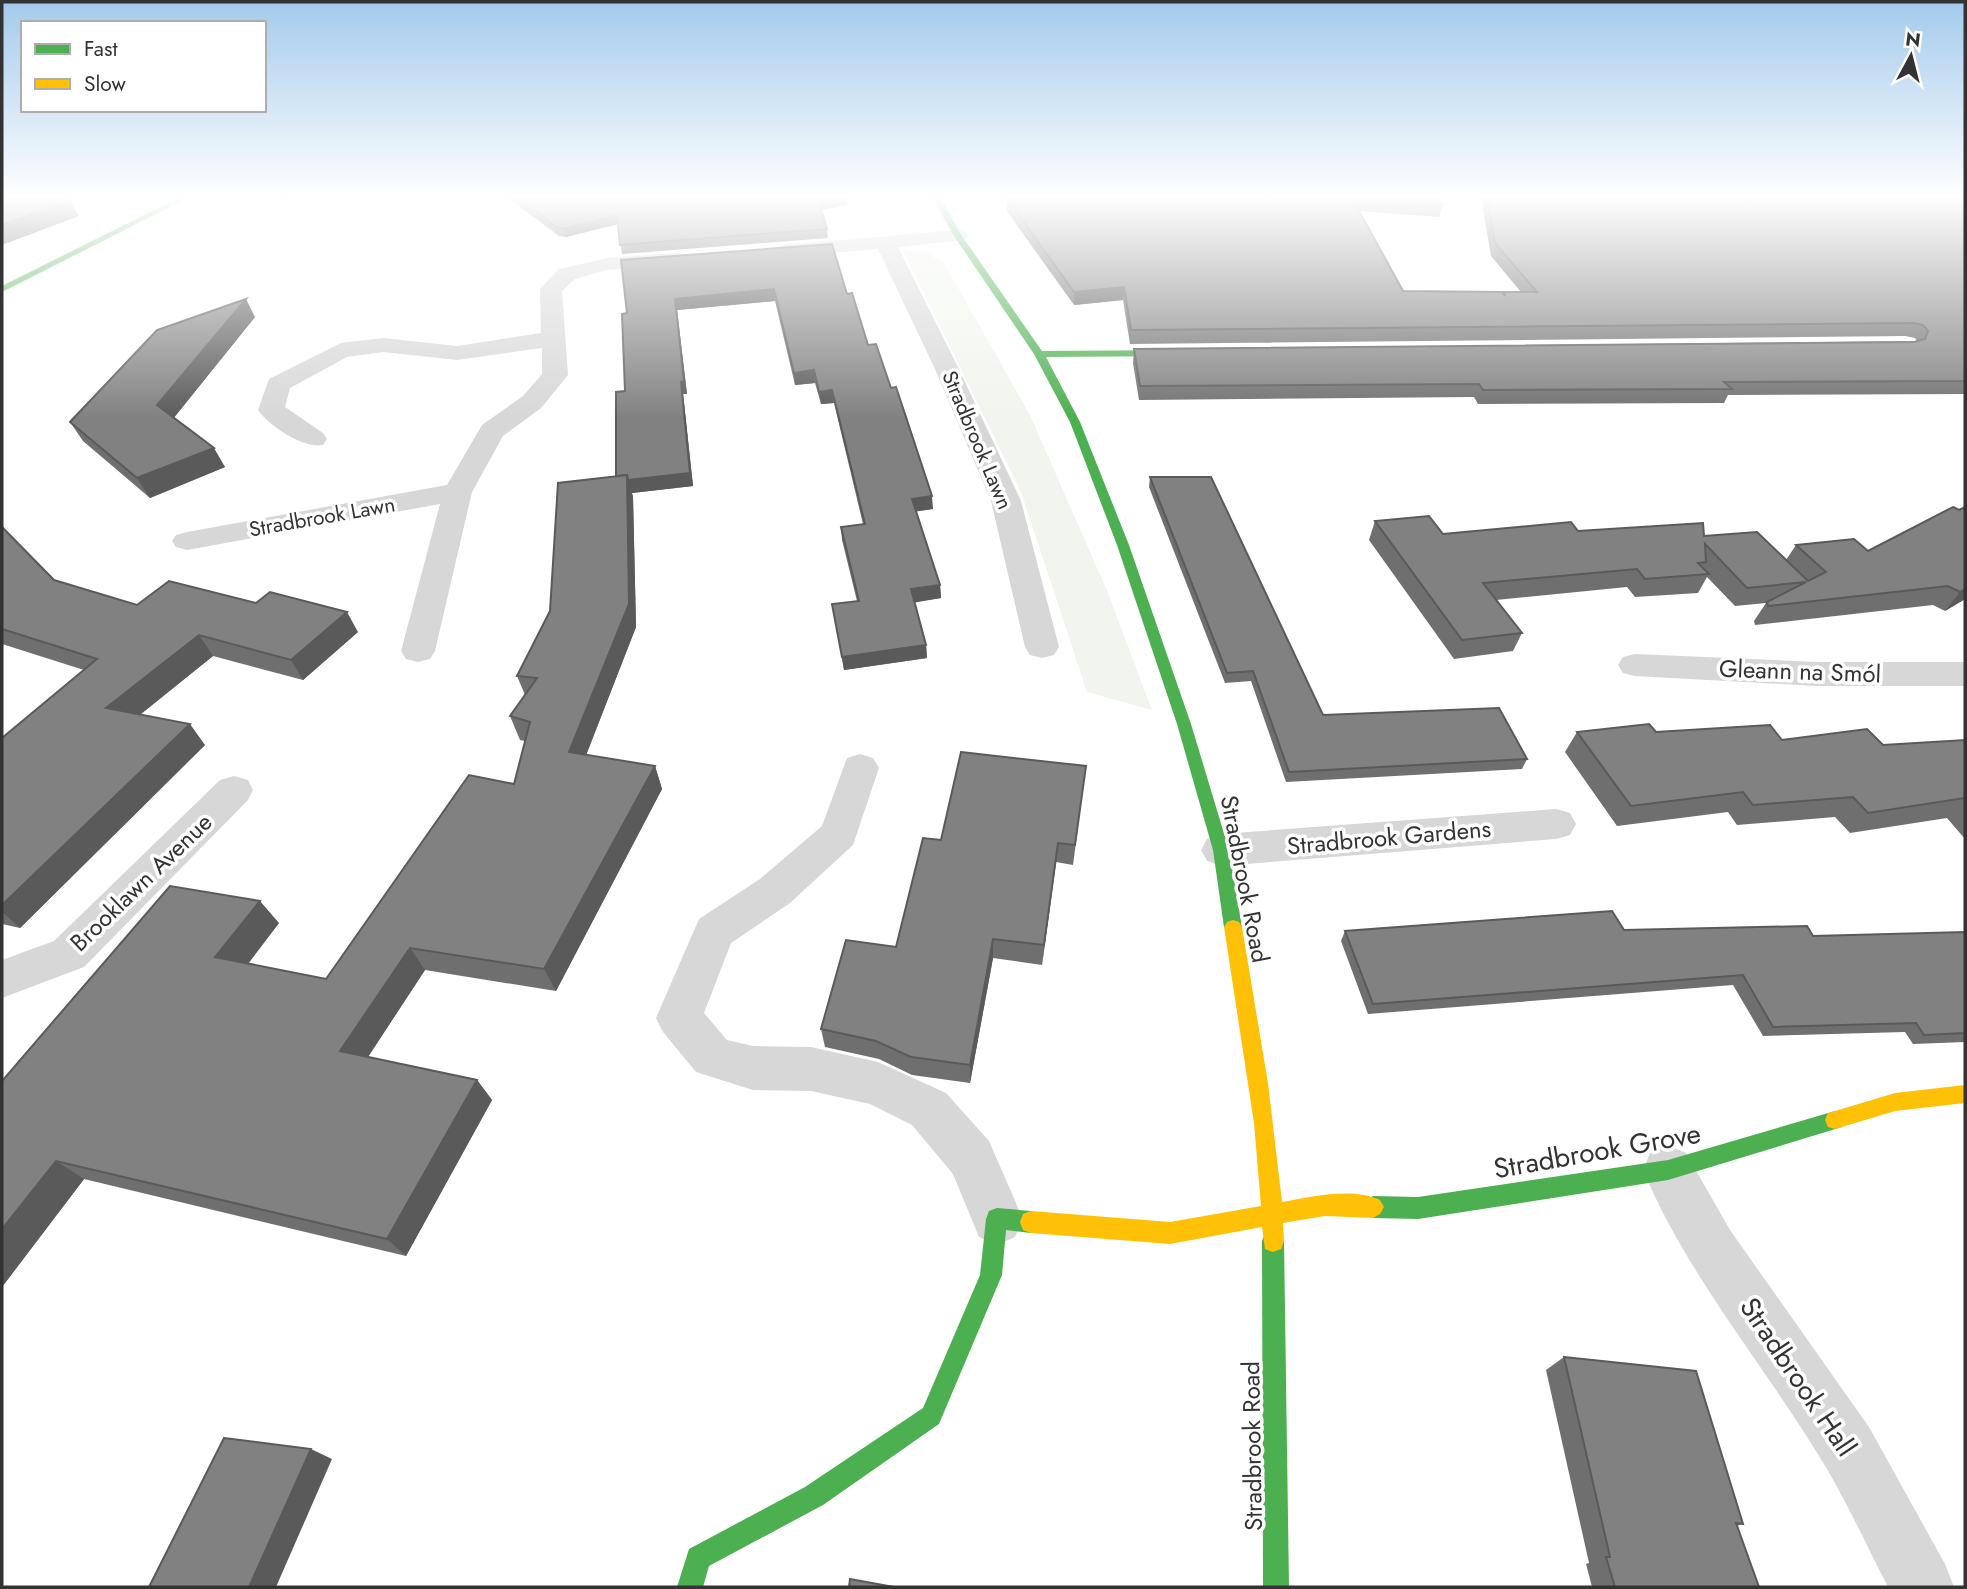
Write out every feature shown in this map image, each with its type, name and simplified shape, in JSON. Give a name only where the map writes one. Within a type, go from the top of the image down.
[{"type":"main road","points":[[2,289],[38,271]]},
{"type":"main road","name":"Stradbrook Road","points":[[982,271],[1039,354],[1074,422],[1119,535],[1184,724],[1221,850],[1263,1119],[1273,1213],[1276,1587]]},
{"type":"main road","points":[[1039,354],[1205,352]]},
{"type":"main road","name":"Stradbrook Grove","points":[[997,1219],[1170,1233],[1325,1205],[1418,1208],[1668,1170],[1895,1102],[1965,1094]]},
{"type":"main road","points":[[690,1587],[698,1558],[814,1496],[931,1416],[991,1275],[997,1219]]},
{"type":"street","points":[[418,651],[458,492],[492,430],[531,402],[555,375],[551,289],[567,274],[578,271]]},
{"type":"street","name":"Stradbrook Lawn","points":[[899,271],[1006,501],[1042,647]]},
{"type":"street","points":[[313,439],[271,410],[278,384],[341,351],[383,345],[457,353],[552,339]]},
{"type":"street","name":"Stradbrook Lawn","points":[[187,541],[458,492]]},
{"type":"street","name":"Gleann na Smól","points":[[1635,664],[1817,674],[1965,674]]},
{"type":"street","points":[[860,768],[839,834],[775,891],[714,932],[679,1018],[713,1057],[753,1068],[811,1069],[878,1084],[929,1108],[971,1158],[997,1219]]},
{"type":"street","name":"Brooklawn Avenue","points":[[2,979],[69,954],[234,790]]},
{"type":"street","name":"Stradbrook Gardens","points":[[1221,850],[1556,824]]},
{"type":"street","name":"Stradbrook Hall","points":[[1668,1170],[1711,1249],[1849,1448],[1922,1587]]},
{"type":"shaded area","points":[[913,271],[949,271],[1030,415],[1108,593],[1152,710],[1087,692],[1021,492]]},
{"type":"building","points":[[622,271],[840,271],[847,294],[852,293],[868,345],[876,344],[891,388],[896,387],[932,496],[912,499],[940,585],[911,589],[926,645],[842,657],[832,604],[859,601],[841,527],[865,524],[832,390],[819,392],[814,370],[794,373],[774,289],[675,299],[690,473],[628,480],[627,475],[616,476],[616,392],[625,391],[622,314],[627,313]]},
{"type":"building","points":[[1059,271],[1392,271],[1403,291],[1502,292],[1505,296],[1504,292],[1537,292],[1519,271],[1965,271],[1965,381],[1724,382],[1732,389],[1483,390],[1479,384],[1140,386],[1134,349],[1914,342],[1925,339],[1928,331],[1923,325],[1914,323],[1131,330],[1124,287],[1074,292]]},
{"type":"building","points":[[246,299],[157,405],[214,448],[137,478],[70,422],[157,330]]},
{"type":"building","points":[[627,475],[629,604],[569,752],[655,766],[544,969],[410,948],[340,1051],[477,1080],[387,1239],[56,1161],[2,1229],[2,1081],[170,886],[260,901],[215,957],[326,979],[469,775],[514,784],[530,722],[510,716],[537,678],[517,676],[550,611],[558,483]]},
{"type":"building","points":[[1150,477],[1211,477],[1323,715],[1499,708],[1527,759],[1289,772],[1253,671],[1227,673]]},
{"type":"building","points":[[1953,507],[1959,510],[1965,507],[1965,589],[1960,592],[1948,586],[1768,606],[1767,602],[1806,582],[1747,588],[1705,544],[1706,562],[1698,563],[1709,574],[1645,579],[1637,569],[1483,583],[1522,633],[1462,640],[1375,521],[1429,516],[1443,534],[1571,522],[1578,531],[1703,523],[1704,536],[1757,532],[1808,581],[1826,572],[1796,545],[1854,539],[1868,551]]},
{"type":"building","points":[[2,527],[54,580],[137,605],[169,581],[256,603],[270,592],[347,612],[291,660],[199,635],[106,708],[190,724],[2,905],[2,738],[97,659],[2,629]]},
{"type":"building","points":[[1649,724],[1656,732],[1770,725],[1782,740],[1867,729],[1883,745],[1965,740],[1965,798],[1868,813],[1853,797],[1753,805],[1743,792],[1631,806],[1577,732]]},
{"type":"building","points":[[961,752],[1086,766],[1075,845],[1058,843],[1044,945],[993,939],[970,1065],[911,1057],[876,1041],[821,1029],[846,940],[896,947],[923,838],[941,840]]},
{"type":"building","points":[[1612,911],[1624,930],[1807,926],[1813,936],[1965,932],[1965,1033],[1924,1035],[1916,1023],[1773,1027],[1743,975],[1373,1004],[1345,931]]},
{"type":"building","points":[[1564,1357],[1696,1371],[1743,1524],[1736,1523],[1759,1587],[1615,1587],[1606,1557],[1610,1557]]},
{"type":"building","points":[[224,1438],[311,1449],[249,1587],[149,1587]]},
{"type":"building","points":[[850,1579],[894,1587],[849,1587]]},
{"type":"traffic: fast","points":[[2,289],[38,271]]},
{"type":"traffic: fast","points":[[982,271],[1039,354],[1075,422],[1123,545],[1184,724],[1221,850],[1233,927]]},
{"type":"traffic: fast","points":[[1039,354],[1185,353]]},
{"type":"traffic: fast","points":[[1373,1207],[1418,1208],[1668,1170],[1835,1120]]},
{"type":"traffic: fast","points":[[690,1587],[698,1558],[814,1496],[931,1416],[991,1275],[997,1219],[1031,1222]]},
{"type":"traffic: fast","points":[[1273,1241],[1276,1587]]},
{"type":"traffic: slow","points":[[1233,927],[1269,1162],[1273,1241]]},
{"type":"traffic: slow","points":[[1835,1120],[1895,1102],[1965,1094]]},
{"type":"traffic: slow","points":[[1031,1222],[1170,1233],[1325,1205],[1373,1207]]}]
